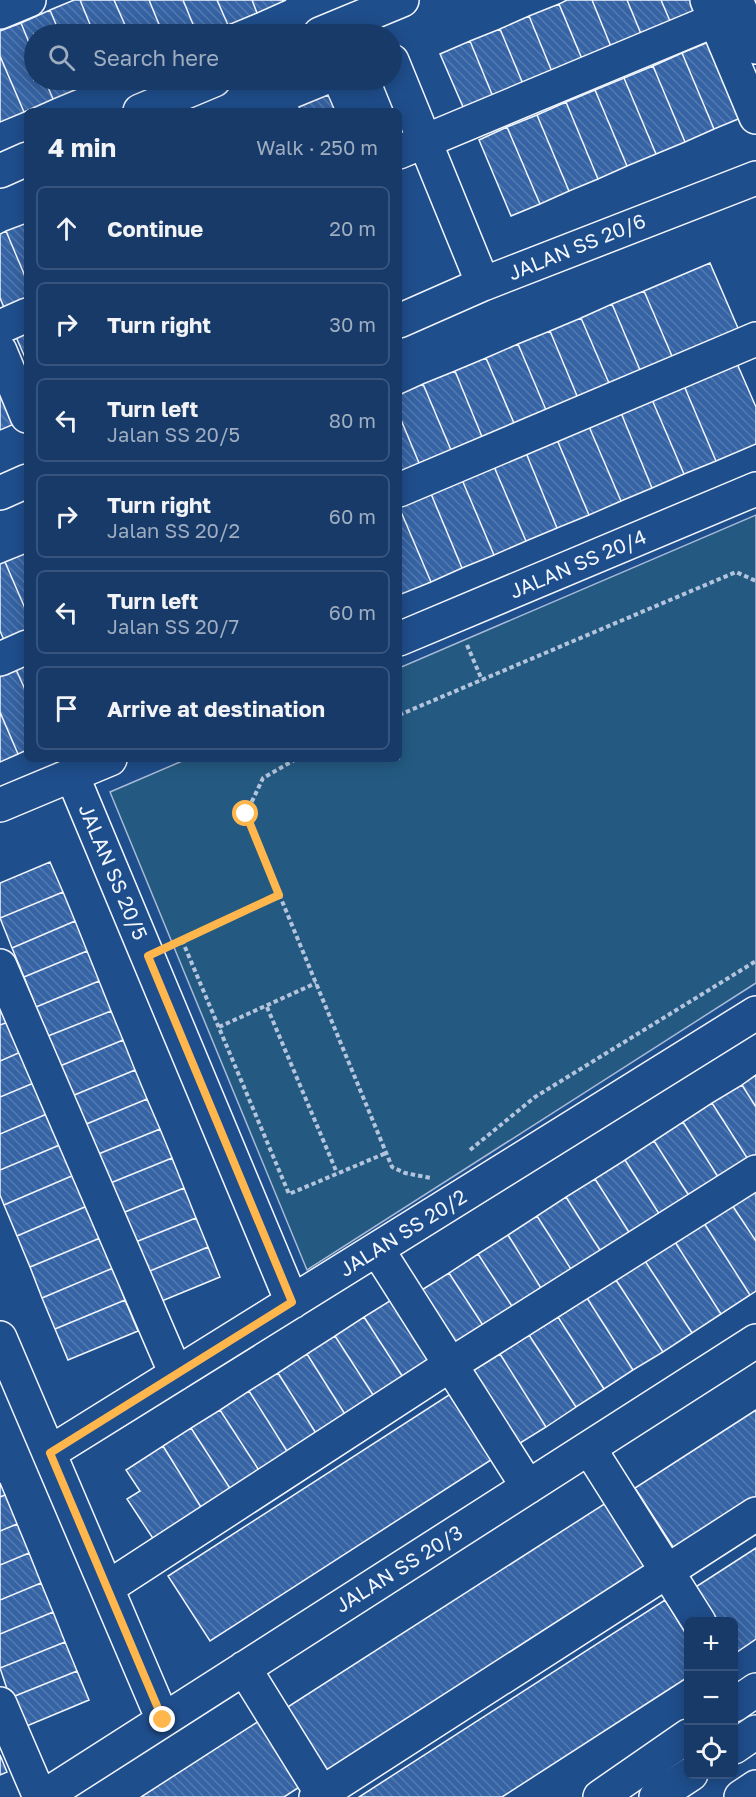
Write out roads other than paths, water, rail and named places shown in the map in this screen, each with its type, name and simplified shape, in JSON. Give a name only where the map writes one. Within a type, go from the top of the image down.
[{"type":"main road","points":[[0,12],[29,0]]},
{"type":"main road","points":[[349,24],[373,16],[402,0]]},
{"type":"main road","points":[[719,7],[756,47]]},
{"type":"main road","points":[[719,7],[756,117]]},
{"type":"main road","points":[[412,146],[719,7]]},
{"type":"main road","points":[[147,108],[190,90]]},
{"type":"main road","points":[[399,90],[412,146],[483,284]]},
{"type":"main road","points":[[0,171],[24,160]]},
{"type":"main road","name":"JALAN SS 20/6","points":[[402,320],[483,284],[756,178]]},
{"type":"main road","points":[[0,327],[24,316]]},
{"type":"main road","points":[[402,489],[756,339]]},
{"type":"main road","points":[[0,351],[24,409]]},
{"type":"main road","points":[[0,493],[24,482]]},
{"type":"main road","name":"JALAN SS 20/4","points":[[402,638],[756,489]]},
{"type":"main road","points":[[0,658],[24,648]]},
{"type":"main road","points":[[0,805],[103,762]]},
{"type":"main road","name":"JALAN SS 20/5","points":[[72,775],[292,1302]]},
{"type":"main road","points":[[0,966],[176,1374]]},
{"type":"main road","name":"JALAN SS 20/2","points":[[50,1453],[756,1013]]},
{"type":"main road","points":[[107,1588],[450,1365],[756,1172]]},
{"type":"main road","points":[[377,1249],[528,1487]]},
{"type":"main road","points":[[0,1338],[163,1720]]},
{"type":"main road","name":"JALAN SS 20/3","points":[[41,1797],[756,1341]]},
{"type":"main road","points":[[589,1448],[696,1617]]},
{"type":"main road","points":[[244,1668],[321,1796],[756,1514]]},
{"type":"main road","points":[[0,1704],[41,1797]]},
{"type":"main road","points":[[738,1744],[756,1732]]},
{"type":"main road","points":[[600,1797],[684,1739]]},
{"type":"main road","points":[[656,1797],[684,1779]]},
{"type":"main road","points":[[741,1797],[756,1787]]}]
